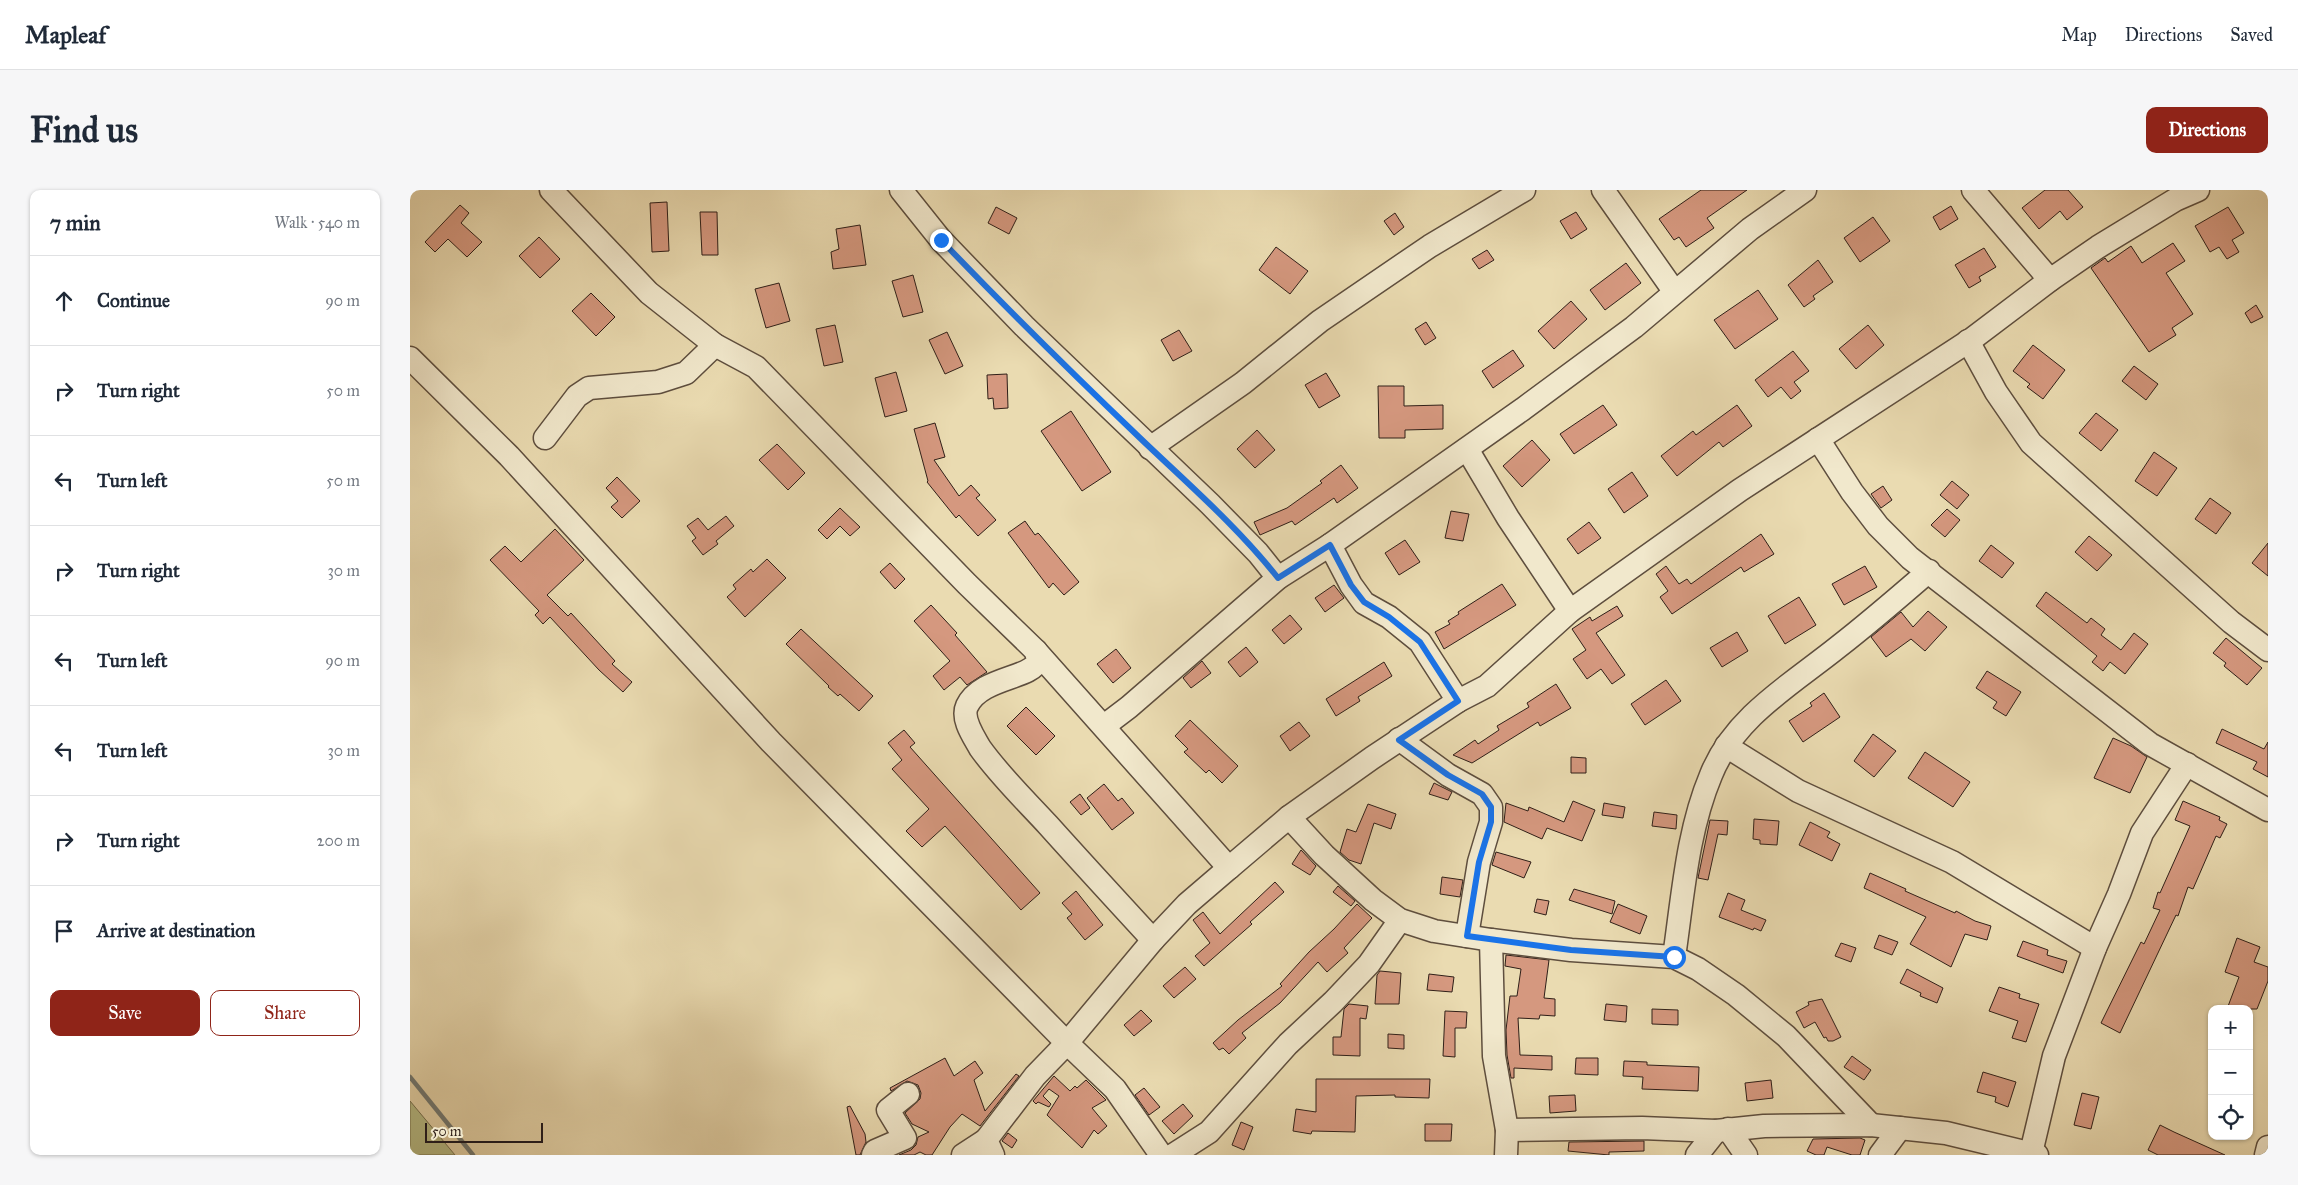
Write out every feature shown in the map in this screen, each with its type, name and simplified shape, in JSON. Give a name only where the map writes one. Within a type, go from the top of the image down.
[{"type":"street","points":[[552,190],[649,293],[715,345],[756,367],[961,578],[1036,651],[1230,868]]},
{"type":"street","points":[[901,190],[941,240],[1024,326],[1231,525],[1258,553],[1278,578]]},
{"type":"street","points":[[1150,448],[1243,383],[1320,321],[1430,246],[1524,190]]},
{"type":"street","points":[[1603,190],[1674,291]]},
{"type":"street","points":[[1104,726],[1130,707],[1278,578],[1330,545],[1467,449],[1634,327],[1674,291],[1750,229],[1805,190]]},
{"type":"street","points":[[1973,190],[2050,280]]},
{"type":"street","points":[[963,1155],[989,1147],[1035,1076],[1067,1043],[1153,940],[1187,904],[1289,817],[1399,740],[1458,701],[1487,686],[1570,611],[1740,490],[1968,341],[2098,247],[2180,195],[2198,190]]},
{"type":"street","points":[[1968,341],[2001,400],[2031,443],[2231,622],[2268,650]]},
{"type":"street","points":[[544,438],[577,396],[589,388],[658,382],[686,373],[715,345]]},
{"type":"street","points":[[410,358],[509,456],[771,742],[1067,1043],[1115,1089],[1161,1155]]},
{"type":"street","points":[[1818,439],[1852,492],[1878,526],[1910,558],[2150,744],[2268,810]]},
{"type":"street","points":[[1467,449],[1508,518],[1570,611]]},
{"type":"street","points":[[1330,545],[1351,585],[1364,602],[1389,617],[1420,642],[1458,701]]},
{"type":"street","points":[[1674,957],[1695,821],[1711,774],[1726,746],[1738,728],[1929,572]]},
{"type":"street","points":[[1036,651],[1038,660],[1032,669],[993,683],[969,703],[965,714],[970,728],[980,748],[1005,779],[1153,940]]},
{"type":"street","points":[[1399,740],[1448,775],[1482,794],[1491,807],[1491,822],[1479,862],[1467,936]]},
{"type":"street","points":[[1726,746],[1798,791],[1952,862],[2095,948]]},
{"type":"street","points":[[1508,1130],[1642,1128],[1722,1130],[1764,1126],[1871,1125],[1946,1133],[2034,1154],[2054,1056],[2095,948],[2119,894],[2142,833],[2187,764]]},
{"type":"street","points":[[1289,817],[1324,855],[1373,900],[1400,920],[1434,931],[1491,940],[1571,950],[1674,957],[1698,969],[1758,1012],[1793,1043],[1871,1125]]},
{"type":"street","points":[[1173,1155],[1209,1132],[1288,1044],[1333,1002],[1369,964],[1400,920]]},
{"type":"street","points":[[1491,940],[1494,1056],[1508,1130],[1506,1155]]},
{"type":"street","points":[[874,1155],[875,1151],[906,1138],[888,1110],[908,1094]]},
{"type":"street","points":[[1880,1155],[1900,1128]]},
{"type":"street","points":[[1697,1155],[1722,1130]]},
{"type":"street","points":[[1722,1130],[1746,1155]]},
{"type":"street","points":[[2266,1155],[2268,1147]]},
{"type":"green space","points":[[410,1101],[455,1155],[410,1155]]},
{"type":"building","points":[[1701,190],[1747,190],[1707,218],[1714,228],[1686,247],[1679,237],[1674,240],[1659,219]]},
{"type":"building","points":[[2045,190],[2068,190],[2083,207],[2067,220],[2060,211],[2039,229],[2022,208]]},
{"type":"building","points":[[667,202],[669,251],[652,252],[650,203]]},
{"type":"building","points":[[460,205],[469,213],[461,223],[482,242],[467,257],[448,239],[435,252],[425,242]]},
{"type":"building","points":[[1951,206],[1958,219],[1940,230],[1933,217]]},
{"type":"building","points":[[996,207],[1017,218],[1009,234],[988,223]]},
{"type":"building","points":[[2228,207],[2244,233],[2232,240],[2239,252],[2227,259],[2219,247],[2210,252],[2195,226]]},
{"type":"building","points":[[700,212],[717,212],[718,255],[702,255]]},
{"type":"building","points":[[1576,212],[1587,229],[1571,239],[1560,221]]},
{"type":"building","points":[[1395,213],[1404,227],[1394,235],[1384,221]]},
{"type":"building","points":[[1873,217],[1890,241],[1860,262],[1844,238]]},
{"type":"building","points":[[860,225],[866,265],[833,269],[831,252],[839,249],[836,229]]},
{"type":"building","points":[[539,237],[560,259],[540,278],[519,256]]},
{"type":"building","points":[[2173,243],[2185,261],[2166,273],[2193,314],[2172,328],[2176,335],[2149,352],[2091,268],[2105,258],[2108,262],[2131,246],[2142,263]]},
{"type":"building","points":[[1276,247],[1308,271],[1290,294],[1259,270]]},
{"type":"building","points":[[1984,248],[1996,267],[1979,277],[1981,281],[1969,288],[1955,265]]},
{"type":"building","points":[[1487,250],[1494,260],[1479,269],[1472,259]]},
{"type":"building","points":[[1818,260],[1833,282],[1813,296],[1815,299],[1804,307],[1788,285]]},
{"type":"building","points":[[1626,263],[1641,283],[1605,310],[1590,290]]},
{"type":"building","points":[[913,275],[923,312],[903,317],[892,281]]},
{"type":"building","points":[[779,283],[790,321],[766,328],[755,289]]},
{"type":"building","points":[[1758,290],[1778,319],[1735,349],[1714,320]]},
{"type":"building","points":[[591,293],[615,317],[596,336],[572,311]]},
{"type":"building","points":[[1571,301],[1587,319],[1554,349],[1538,331]]},
{"type":"building","points":[[2256,305],[2263,317],[2251,323],[2245,313]]},
{"type":"building","points":[[1426,322],[1436,338],[1425,345],[1415,329]]},
{"type":"building","points":[[835,325],[843,362],[824,366],[816,329]]},
{"type":"building","points":[[1868,325],[1884,345],[1856,369],[1839,349]]},
{"type":"building","points":[[1179,330],[1192,351],[1173,361],[1161,340]]},
{"type":"building","points":[[947,332],[963,366],[945,374],[929,340]]},
{"type":"building","points":[[2033,345],[2065,370],[2043,399],[2027,387],[2030,384],[2013,371]]},
{"type":"building","points":[[1513,350],[1524,366],[1493,388],[1482,371]]},
{"type":"building","points":[[1793,351],[1809,371],[1794,382],[1801,391],[1791,399],[1781,387],[1768,397],[1755,380]]},
{"type":"building","points":[[2134,366],[2158,384],[2146,400],[2122,381]]},
{"type":"building","points":[[896,372],[907,411],[885,417],[875,378]]},
{"type":"building","points":[[1326,373],[1340,396],[1319,408],[1305,385]]},
{"type":"building","points":[[1007,374],[1008,408],[994,409],[993,398],[988,399],[987,375]]},
{"type":"building","points":[[1378,386],[1404,386],[1404,406],[1443,405],[1443,429],[1405,430],[1405,438],[1379,438]]},
{"type":"building","points":[[1603,405],[1617,425],[1574,454],[1560,434]]},
{"type":"building","points":[[1737,405],[1752,426],[1723,447],[1719,442],[1677,476],[1661,456],[1693,431],[1696,435]]},
{"type":"building","points":[[1071,411],[1111,472],[1082,491],[1041,431]]},
{"type":"building","points":[[2096,413],[2118,430],[2101,451],[2079,433]]},
{"type":"building","points":[[935,423],[945,457],[934,460],[959,496],[971,485],[980,495],[976,498],[996,520],[978,536],[959,515],[956,518],[927,482],[914,429]]},
{"type":"building","points":[[1257,430],[1275,450],[1255,468],[1237,449]]},
{"type":"building","points":[[1532,440],[1550,460],[1522,487],[1503,466]]},
{"type":"building","points":[[777,444],[805,473],[788,490],[759,460]]},
{"type":"building","points":[[2154,452],[2177,468],[2157,496],[2135,481]]},
{"type":"building","points":[[1341,465],[1358,488],[1337,503],[1334,498],[1295,525],[1292,521],[1260,535],[1254,522],[1287,508],[1322,483],[1320,481]]},
{"type":"building","points":[[1632,472],[1648,496],[1624,513],[1608,489]]},
{"type":"building","points":[[617,477],[640,501],[622,518],[611,507],[618,501],[606,488]]},
{"type":"building","points":[[1952,481],[1969,495],[1957,509],[1940,495]]},
{"type":"building","points":[[1883,486],[1892,500],[1881,508],[1871,494]]},
{"type":"building","points":[[2210,498],[2231,513],[2216,534],[2195,519]]},
{"type":"building","points":[[840,508],[860,527],[850,536],[840,526],[827,539],[818,530]]},
{"type":"building","points":[[1947,509],[1960,520],[1945,537],[1931,525]]},
{"type":"building","points":[[1451,511],[1469,514],[1463,541],[1445,538]]},
{"type":"building","points":[[726,516],[734,526],[716,541],[718,544],[703,555],[692,541],[696,538],[687,526],[698,518],[708,530]]},
{"type":"building","points":[[1025,521],[1035,535],[1038,533],[1040,535],[1079,582],[1064,595],[1053,583],[1049,588],[1008,533]]},
{"type":"building","points":[[1589,522],[1601,538],[1578,554],[1567,539]]},
{"type":"building","points":[[555,529],[584,560],[547,595],[568,616],[571,613],[615,661],[612,664],[632,682],[623,692],[599,670],[550,617],[543,624],[535,615],[539,611],[490,560],[505,546],[521,562]]},
{"type":"building","points":[[1761,534],[1774,554],[1744,572],[1741,567],[1672,614],[1660,597],[1668,591],[1656,574],[1666,566],[1679,584],[1687,579],[1691,584]]},
{"type":"building","points":[[2089,536],[2112,555],[2097,571],[2075,552]]},
{"type":"building","points":[[1405,540],[1420,562],[1399,575],[1385,553]]},
{"type":"building","points":[[2268,543],[2268,576],[2252,563]]},
{"type":"building","points":[[1991,545],[2014,563],[2002,578],[1979,561]]},
{"type":"building","points":[[767,559],[786,578],[745,617],[727,597],[736,589],[733,585],[751,569],[753,572]]},
{"type":"building","points":[[890,563],[905,579],[895,589],[880,572]]},
{"type":"building","points":[[1865,566],[1877,587],[1844,605],[1832,584]]},
{"type":"building","points":[[1502,584],[1516,605],[1444,649],[1435,632],[1450,624],[1448,621],[1459,614],[1458,612]]},
{"type":"building","points":[[1334,585],[1344,598],[1325,612],[1315,598]]},
{"type":"building","points":[[2046,592],[2087,623],[2091,618],[2105,629],[2101,635],[2121,650],[2134,633],[2148,644],[2125,674],[2110,662],[2103,671],[2092,662],[2097,656],[2036,606]]},
{"type":"building","points":[[1799,597],[1816,625],[1785,644],[1768,616]]},
{"type":"building","points":[[931,605],[957,633],[955,635],[987,672],[967,685],[960,677],[944,690],[933,676],[950,661],[914,621]]},
{"type":"building","points":[[1617,606],[1623,616],[1596,633],[1625,675],[1612,684],[1601,669],[1587,679],[1573,659],[1586,650],[1572,629],[1590,617],[1592,621]]},
{"type":"building","points":[[1928,611],[1947,627],[1925,651],[1911,639],[1886,657],[1871,637],[1901,612],[1913,627]]},
{"type":"building","points":[[1290,615],[1302,629],[1284,644],[1272,630]]},
{"type":"building","points":[[801,629],[873,696],[859,711],[840,694],[838,696],[828,687],[786,644]]},
{"type":"building","points":[[1737,632],[1748,651],[1722,667],[1710,648]]},
{"type":"building","points":[[2226,638],[2262,668],[2247,685],[2224,666],[2226,663],[2213,653]]},
{"type":"building","points":[[1246,647],[1258,662],[1240,677],[1228,662]]},
{"type":"building","points":[[1116,649],[1131,668],[1113,683],[1097,664]]},
{"type":"building","points":[[1202,661],[1211,673],[1191,688],[1183,678]]},
{"type":"building","points":[[1384,662],[1392,676],[1358,697],[1360,701],[1336,716],[1326,699]]},
{"type":"building","points":[[1987,671],[2021,692],[2006,716],[1993,708],[1997,702],[1976,688]]},
{"type":"building","points":[[1666,680],[1681,701],[1645,725],[1631,704]]},
{"type":"building","points":[[1556,684],[1571,708],[1540,726],[1538,722],[1472,763],[1453,755],[1475,740],[1478,744],[1499,730],[1497,726],[1529,707],[1527,703]]},
{"type":"building","points":[[1824,693],[1840,717],[1803,742],[1789,721],[1812,706],[1810,703]]},
{"type":"building","points":[[1026,707],[1055,736],[1036,755],[1007,726]]},
{"type":"building","points":[[1190,720],[1238,766],[1222,783],[1209,770],[1206,773],[1184,752],[1188,749],[1175,736]]},
{"type":"building","points":[[1299,722],[1310,736],[1290,751],[1280,736]]},
{"type":"building","points":[[2222,729],[2264,749],[2268,742],[2268,777],[2253,769],[2257,762],[2216,743]]},
{"type":"building","points":[[904,730],[915,743],[910,747],[1040,893],[1021,910],[945,826],[922,847],[906,831],[929,809],[892,769],[902,760],[888,743]]},
{"type":"building","points":[[1873,734],[1896,751],[1874,777],[1854,761]]},
{"type":"building","points":[[2113,738],[2131,746],[2147,757],[2130,793],[2094,778]]},
{"type":"building","points":[[1925,752],[1970,782],[1953,807],[1908,778]]},
{"type":"building","points":[[1571,757],[1586,758],[1586,773],[1571,773]]},
{"type":"building","points":[[1434,783],[1452,792],[1448,800],[1429,794]]},
{"type":"building","points":[[1104,784],[1118,801],[1122,798],[1134,813],[1112,830],[1087,798]]},
{"type":"building","points":[[1080,794],[1090,808],[1081,815],[1070,802]]},
{"type":"building","points":[[1573,801],[1595,810],[1582,841],[1547,828],[1542,839],[1504,822],[1506,803],[1528,811],[1529,807],[1564,822]]},
{"type":"building","points":[[2183,801],[2220,817],[2219,820],[2227,824],[2220,838],[2216,836],[2193,889],[2188,887],[2178,916],[2176,915],[2120,1033],[2101,1023],[2141,942],[2144,944],[2160,910],[2153,908],[2158,892],[2160,893],[2190,826],[2175,820]]},
{"type":"building","points":[[1604,803],[1625,807],[1623,818],[1602,815]]},
{"type":"building","points":[[1368,804],[1396,814],[1391,829],[1374,823],[1361,864],[1349,860],[1340,852],[1347,829],[1356,832]]},
{"type":"building","points":[[1654,812],[1677,815],[1676,829],[1652,826]]},
{"type":"building","points":[[1754,819],[1779,821],[1777,845],[1760,844],[1760,840],[1753,839]]},
{"type":"building","points":[[1710,820],[1728,821],[1727,835],[1718,834],[1708,880],[1698,878]]},
{"type":"building","points":[[1810,822],[1830,832],[1827,837],[1840,844],[1832,861],[1799,845]]},
{"type":"building","points":[[1301,850],[1316,866],[1310,875],[1292,864]]},
{"type":"building","points":[[1496,852],[1531,862],[1524,878],[1492,865]]},
{"type":"building","points":[[1870,873],[1955,913],[1956,911],[1975,921],[1991,926],[1987,940],[1965,934],[1951,967],[1910,944],[1926,917],[1864,888]]},
{"type":"building","points":[[1442,877],[1463,880],[1460,897],[1440,894]]},
{"type":"building","points":[[1275,882],[1284,892],[1250,922],[1252,924],[1204,966],[1195,956],[1210,943],[1193,920],[1203,912],[1220,934]]},
{"type":"building","points":[[1338,886],[1355,901],[1351,906],[1333,892]]},
{"type":"building","points":[[1574,889],[1615,901],[1612,914],[1569,900]]},
{"type":"building","points":[[1076,891],[1103,925],[1085,940],[1067,918],[1072,914],[1062,903]]},
{"type":"building","points":[[1728,893],[1745,900],[1741,910],[1766,920],[1761,931],[1754,928],[1753,930],[1719,917]]},
{"type":"building","points":[[1537,899],[1549,901],[1546,915],[1534,912]]},
{"type":"building","points":[[1357,904],[1372,918],[1344,948],[1348,953],[1327,972],[1318,962],[1280,1003],[1242,1033],[1246,1038],[1229,1054],[1223,1048],[1219,1050],[1213,1043],[1238,1020],[1282,986],[1280,984],[1309,952]]},
{"type":"building","points":[[1618,904],[1647,916],[1640,934],[1610,922]]},
{"type":"building","points":[[1879,935],[1898,942],[1892,955],[1874,948]]},
{"type":"building","points":[[2237,938],[2260,947],[2254,962],[2268,967],[2268,981],[2257,1009],[2253,1009],[2253,1005],[2228,1005],[2239,977],[2225,972]]},
{"type":"building","points":[[2023,941],[2048,950],[2047,955],[2067,961],[2063,973],[2017,956]]},
{"type":"building","points":[[1841,943],[1856,948],[1851,962],[1835,956]]},
{"type":"building","points":[[1506,955],[1549,960],[1544,998],[1555,999],[1555,1016],[1540,1015],[1539,1019],[1518,1018],[1520,1055],[1552,1056],[1552,1070],[1514,1068],[1514,1078],[1511,1078],[1507,1055],[1506,1030],[1510,996],[1517,996],[1521,969],[1505,966]]},
{"type":"building","points":[[1185,967],[1196,979],[1174,998],[1163,986]]},
{"type":"building","points":[[1907,969],[1943,988],[1937,1003],[1920,996],[1921,993],[1900,983]]},
{"type":"building","points":[[1380,971],[1401,973],[1399,1004],[1375,1004],[1377,975]]},
{"type":"building","points":[[1429,974],[1454,977],[1452,992],[1427,990]]},
{"type":"building","points":[[1999,987],[2020,994],[2019,998],[2039,1004],[2026,1042],[2012,1038],[2018,1021],[1989,1011]]},
{"type":"building","points":[[1822,999],[1841,1037],[1833,1041],[1828,1041],[1826,1037],[1824,1038],[1815,1022],[1804,1028],[1796,1012],[1809,1005],[1808,1002]]},
{"type":"building","points":[[1349,1004],[1368,1006],[1366,1019],[1360,1018],[1360,1056],[1333,1055],[1333,1037],[1341,1037],[1344,1009]]},
{"type":"building","points":[[1606,1004],[1627,1006],[1626,1022],[1604,1020]]},
{"type":"building","points":[[1652,1009],[1678,1010],[1678,1025],[1652,1024]]},
{"type":"building","points":[[1141,1010],[1152,1021],[1134,1036],[1124,1025]]},
{"type":"building","points":[[1445,1011],[1467,1012],[1466,1028],[1455,1028],[1455,1057],[1443,1056]]},
{"type":"building","points":[[1388,1034],[1404,1035],[1404,1049],[1388,1048]]},
{"type":"building","points":[[1852,1056],[1871,1070],[1864,1080],[1844,1067]]},
{"type":"building","points":[[945,1058],[954,1076],[975,1061],[983,1073],[974,1080],[985,1111],[1016,1074],[1019,1076],[980,1126],[962,1114],[950,1127],[932,1155],[920,1152],[914,1155],[899,1155],[911,1150],[916,1145],[918,1137],[929,1132],[912,1124],[905,1113],[920,1099],[921,1093],[918,1085],[907,1081],[891,1091],[890,1088]]},
{"type":"building","points":[[1576,1058],[1598,1058],[1598,1075],[1575,1074]]},
{"type":"building","points":[[1624,1061],[1647,1062],[1647,1065],[1699,1067],[1698,1091],[1642,1089],[1643,1077],[1623,1076]]},
{"type":"building","points":[[1983,1072],[2016,1082],[2008,1107],[1995,1102],[1996,1097],[1977,1092]]},
{"type":"building","points":[[1054,1076],[1070,1091],[1086,1080],[1106,1100],[1092,1108],[1107,1126],[1098,1134],[1094,1130],[1082,1148],[1047,1115],[1059,1096],[1049,1089],[1043,1096],[1051,1104],[1049,1107],[1038,1102],[1036,1104],[1033,1101]]},
{"type":"building","points":[[1316,1079],[1430,1079],[1429,1098],[1395,1097],[1395,1095],[1356,1096],[1355,1132],[1312,1131],[1311,1134],[1293,1131],[1296,1109],[1316,1112]]},
{"type":"building","points":[[1771,1080],[1773,1098],[1747,1101],[1745,1083]]},
{"type":"building","points":[[1144,1088],[1160,1107],[1149,1115],[1135,1095]]},
{"type":"building","points":[[2082,1093],[2099,1097],[2091,1129],[2074,1125]]},
{"type":"building","points":[[1575,1095],[1576,1111],[1550,1113],[1549,1096]]},
{"type":"building","points":[[1183,1104],[1193,1116],[1174,1134],[1162,1121]]},
{"type":"building","points":[[850,1106],[865,1134],[866,1142],[860,1155],[856,1155],[847,1107]]},
{"type":"building","points":[[1241,1122],[1253,1127],[1244,1150],[1232,1145]]},
{"type":"building","points":[[1425,1124],[1452,1124],[1451,1141],[1425,1141]]},
{"type":"building","points":[[2160,1125],[2225,1155],[2158,1155],[2148,1150]]},
{"type":"building","points":[[1008,1133],[1017,1140],[1012,1148],[1002,1141]]},
{"type":"building","points":[[1860,1138],[1865,1140],[1860,1155],[1852,1155],[1827,1147],[1824,1155],[1816,1155],[1807,1151],[1813,1139]]},
{"type":"building","points":[[1644,1141],[1644,1151],[1609,1152],[1609,1155],[1568,1151],[1569,1142]]},
{"type":"waterway","points":[[410,1077],[473,1155]]},
{"type":"route","points":[[941,240],[1024,326],[1210,504],[1258,553],[1278,578],[1330,545],[1351,585],[1364,602],[1410,632],[1420,642],[1458,701],[1399,740],[1448,775],[1482,794],[1489,802],[1492,812],[1491,822],[1479,862],[1467,936],[1571,950],[1674,957]]}]
